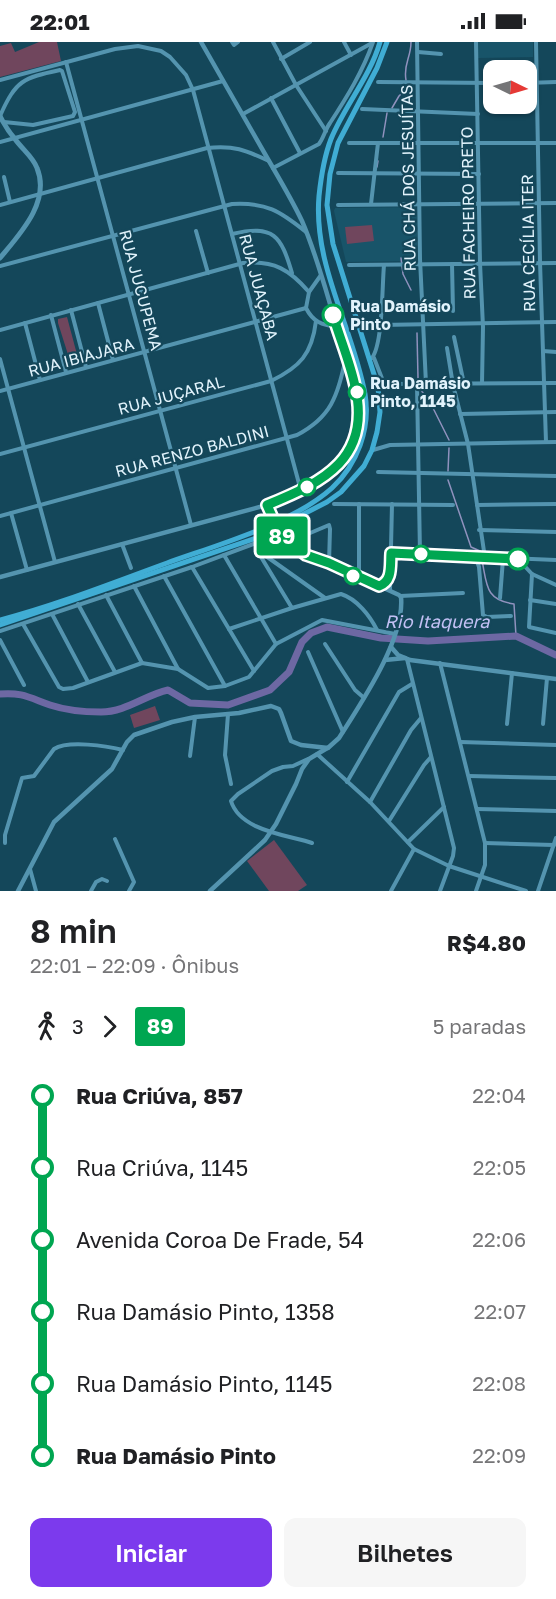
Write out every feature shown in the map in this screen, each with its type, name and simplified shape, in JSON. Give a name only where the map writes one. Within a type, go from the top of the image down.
[{"type":"main road","points":[[275,525],[332,488],[355,458],[363,435],[365,394],[326,261],[318,213],[321,176],[330,141],[372,63],[380,42]]},
{"type":"main road","points":[[0,625],[104,591],[275,525],[332,499],[357,474],[372,450],[380,399],[372,358],[336,254],[327,205],[330,174],[338,142],[377,68],[387,42]]},
{"type":"main road","points":[[0,116],[37,167],[40,184],[29,221],[0,258]]},
{"type":"main road","points":[[0,620],[104,591]]},
{"type":"street","points":[[0,577],[267,505],[301,491],[332,473],[349,451],[356,435],[359,421],[358,401],[307,232],[201,42]]},
{"type":"street","points":[[273,42],[296,85],[326,131]]},
{"type":"street","points":[[281,59],[310,42]]},
{"type":"street","points":[[344,42],[351,55]]},
{"type":"street","points":[[243,114],[373,42]]},
{"type":"street","points":[[273,168],[318,144],[364,65],[373,42]]},
{"type":"street","name":"RUA CHÁ DOS JESUÍTAS","points":[[417,42],[425,384]]},
{"type":"street","name":"RUA FACHEIRO PRETO","points":[[476,42],[483,324],[482,383]]},
{"type":"street","name":"RUA CECÍLIA ITER","points":[[536,42],[536,60]]},
{"type":"street","name":"RUA JUAÇABA","points":[[0,80],[122,48],[138,46],[161,51],[179,66],[193,90],[301,491]]},
{"type":"street","points":[[418,52],[441,54]]},
{"type":"street","name":"RUA JUCUPEMA","points":[[66,62],[192,525]]},
{"type":"street","points":[[0,116],[9,95],[22,81],[48,72],[62,71],[75,112],[73,116],[33,125],[4,122]]},
{"type":"street","points":[[0,142],[224,80]]},
{"type":"street","points":[[378,81],[483,84]]},
{"type":"street","points":[[537,83],[556,82]]},
{"type":"street","name":"RUA CECÍLIA ITER","points":[[537,83],[546,442]]},
{"type":"street","points":[[271,98],[300,153]]},
{"type":"street","points":[[362,109],[478,114]]},
{"type":"street","points":[[350,143],[556,143]]},
{"type":"street","points":[[371,204],[378,143]]},
{"type":"street","points":[[0,205],[208,148],[241,148],[269,161]]},
{"type":"street","points":[[338,173],[479,174]]},
{"type":"street","points":[[4,177],[10,202]]},
{"type":"street","points":[[0,266],[224,205],[246,203],[269,207],[283,214],[307,232]]},
{"type":"street","points":[[338,204],[556,203]]},
{"type":"street","points":[[232,234],[259,230],[272,235],[284,246],[292,274]]},
{"type":"street","points":[[196,231],[208,273]]},
{"type":"street","points":[[0,330],[252,262],[271,265],[292,274],[309,292]]},
{"type":"street","points":[[349,265],[556,262]]},
{"type":"street","points":[[452,264],[453,310]]},
{"type":"street","points":[[384,265],[378,343],[372,358],[384,383],[417,385],[556,383]]},
{"type":"street","points":[[321,275],[309,292],[306,309],[321,325],[337,327]]},
{"type":"street","points":[[98,303],[113,360]]},
{"type":"street","name":"RUA IBIAJARA","points":[[0,391],[306,309]]},
{"type":"street","points":[[71,310],[86,367]]},
{"type":"street","points":[[51,315],[66,372]]},
{"type":"street","name":"RUA JUÇARAL","points":[[0,454],[271,381],[292,370],[301,361],[313,340],[316,321]]},
{"type":"street","points":[[380,325],[556,322]]},
{"type":"street","points":[[25,323],[40,380]]},
{"type":"street","points":[[454,337],[464,384]]},
{"type":"street","points":[[447,348],[453,384],[468,444],[477,505],[483,615],[487,617],[511,616]]},
{"type":"street","points":[[543,351],[556,352]]},
{"type":"street","name":"RUA RENZO BALDINI","points":[[0,516],[287,438],[311,427],[329,409],[339,387],[346,357]]},
{"type":"street","points":[[0,362],[55,562]]},
{"type":"street","points":[[417,385],[420,554]]},
{"type":"street","points":[[460,414],[556,412]]},
{"type":"street","points":[[376,434],[380,442],[390,445]]},
{"type":"street","points":[[372,450],[390,445],[556,442]]},
{"type":"street","points":[[378,472],[473,476],[556,476]]},
{"type":"street","points":[[334,504],[453,504]]},
{"type":"street","points":[[359,504],[359,578]]},
{"type":"street","points":[[390,590],[392,504]]},
{"type":"street","points":[[477,505],[556,504]]},
{"type":"street","points":[[267,505],[280,534],[312,558],[329,563],[400,596],[463,593]]},
{"type":"street","points":[[11,513],[27,570]]},
{"type":"street","points":[[290,542],[328,525],[330,529],[329,563]]},
{"type":"street","points":[[479,530],[556,532]]},
{"type":"street","points":[[0,631],[78,604],[104,591],[134,586],[255,546],[280,534]]},
{"type":"street","points":[[122,543],[130,568]]},
{"type":"street","points":[[255,546],[325,598]]},
{"type":"street","points":[[255,546],[292,608]]},
{"type":"street","points":[[391,553],[556,560]]},
{"type":"street","points":[[224,555],[276,644]]},
{"type":"street","points":[[500,598],[503,559]]},
{"type":"street","points":[[518,559],[532,574],[556,585]]},
{"type":"street","points":[[192,567],[254,671]]},
{"type":"street","points":[[532,574],[529,627],[556,633]]},
{"type":"street","points":[[164,576],[225,686]]},
{"type":"street","points":[[379,586],[385,584],[389,579]]},
{"type":"street","points":[[134,586],[178,669]]},
{"type":"street","points":[[104,591],[142,663]]},
{"type":"street","points":[[229,629],[325,598],[345,595],[366,613],[377,631]]},
{"type":"street","points":[[312,843],[257,827],[241,816],[233,806],[232,799],[272,771],[293,766],[328,748],[343,732],[392,646],[401,606],[400,596]]},
{"type":"street","points":[[530,600],[556,604]]},
{"type":"street","points":[[78,604],[116,672]]},
{"type":"street","points":[[52,614],[88,682]]},
{"type":"street","points":[[23,624],[59,687],[67,689],[142,663],[178,669],[208,688],[225,686],[244,680],[276,644],[322,620],[395,635]]},
{"type":"street","points":[[0,640],[24,685]]},
{"type":"street","points":[[325,644],[355,690],[363,697]]},
{"type":"street","points":[[392,646],[406,659],[453,848],[453,856],[440,891]]},
{"type":"street","points":[[308,652],[343,732]]},
{"type":"street","points":[[385,660],[440,662],[556,679]]},
{"type":"street","points":[[440,662],[485,843],[486,855],[476,891]]},
{"type":"street","points":[[507,724],[513,672]]},
{"type":"street","points":[[543,724],[547,678]]},
{"type":"street","points":[[347,782],[399,692],[412,684]]},
{"type":"street","points":[[18,891],[54,822],[112,770],[130,738],[139,733],[195,717],[228,714],[266,706],[275,707],[281,713],[291,741],[301,745],[328,748]]},
{"type":"street","points":[[228,714],[225,755],[231,784]]},
{"type":"street","points":[[190,756],[195,717]]},
{"type":"street","points":[[370,802],[411,730],[421,717]]},
{"type":"street","points":[[460,742],[556,745]]},
{"type":"street","points":[[5,843],[5,835],[22,778],[34,776],[54,749],[69,745],[123,750]]},
{"type":"street","points":[[317,754],[370,802],[414,849],[449,866],[526,891]]},
{"type":"street","points":[[389,821],[431,757]]},
{"type":"street","points":[[210,891],[258,847],[270,832],[309,759]]},
{"type":"street","points":[[469,776],[556,778]]},
{"type":"street","points":[[408,842],[444,807]]},
{"type":"street","points":[[477,809],[556,811]]},
{"type":"street","points":[[538,891],[556,838]]},
{"type":"street","points":[[115,839],[134,882],[129,891]]},
{"type":"street","points":[[485,843],[554,845]]},
{"type":"street","points":[[391,891],[414,849]]},
{"type":"street","points":[[30,869],[36,891]]},
{"type":"street","points":[[91,891],[96,882],[102,879],[107,881]]},
{"type":"shaded area","points":[[39,42],[57,42],[61,61],[0,77],[0,46],[11,43],[15,52]]},
{"type":"shaded area","points":[[478,42],[533,42],[533,57],[478,58]]},
{"type":"shaded area","points":[[415,207],[417,209],[417,261],[346,262],[335,208]]},
{"type":"shaded area","points":[[372,225],[374,241],[347,244],[345,227]]},
{"type":"shaded area","points":[[67,317],[79,362],[71,364],[58,323],[58,319]]},
{"type":"shaded area","points":[[155,706],[160,720],[134,728],[130,715]]},
{"type":"shaded area","points":[[274,840],[307,885],[298,891],[269,891],[247,861]]},
{"type":"waterway","points":[[406,80],[411,42]]},
{"type":"waterway","points":[[392,108],[407,88]]},
{"type":"waterway","points":[[383,137],[387,113]]},
{"type":"waterway","points":[[377,167],[378,161]]},
{"type":"waterway","points":[[401,258],[403,274],[411,290]]},
{"type":"waterway","points":[[417,333],[418,378]]},
{"type":"waterway","points":[[421,390],[431,404],[449,440]]},
{"type":"waterway","points":[[448,471],[449,448]]},
{"type":"waterway","points":[[448,480],[471,547],[480,551]]},
{"type":"waterway","points":[[482,560],[492,595],[497,599],[514,604],[516,636]]},
{"type":"waterway","name":"Rio Itaquera","points":[[0,694],[20,695],[56,707],[88,712],[119,709],[168,690],[190,703],[228,705],[270,690],[289,672],[302,642],[311,633],[327,627],[381,638],[428,641],[516,636],[556,655]]},
{"type":"bus line","name":"89","points":[[333,315],[355,384],[359,412],[358,429],[345,459],[332,473],[301,491],[267,505],[280,534],[315,560],[329,563],[379,586],[385,584],[389,579],[391,553],[518,559]]},
{"type":"place","name":"Rua Damásio Pinto","points":[[333,315]]},
{"type":"place","name":"Rua Damásio Pinto, 1145","points":[[357,392]]}]
